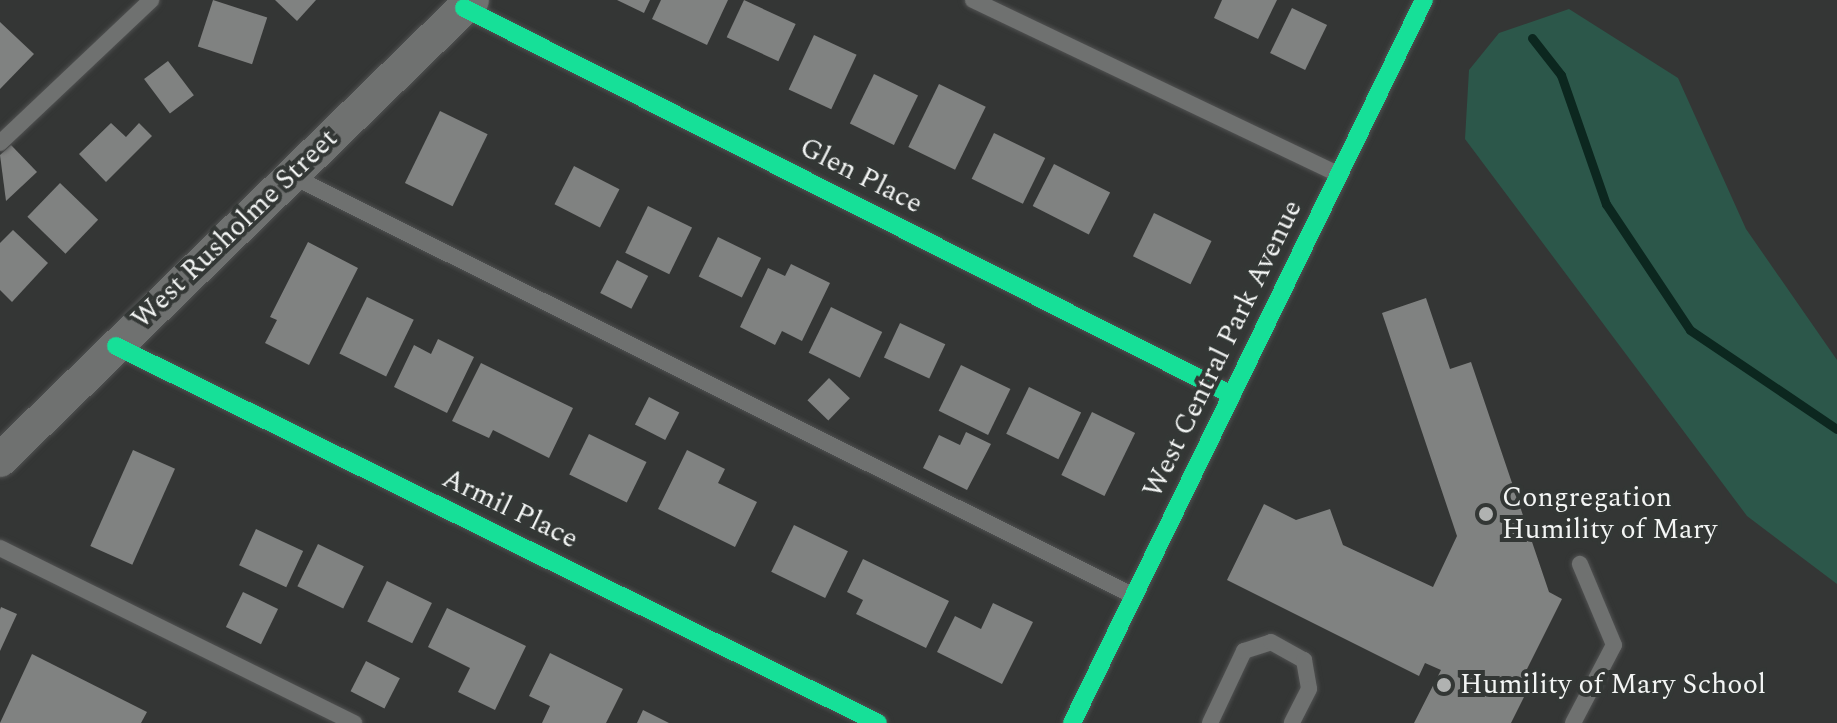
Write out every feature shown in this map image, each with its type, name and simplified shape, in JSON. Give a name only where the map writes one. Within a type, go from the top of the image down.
[{"type":"street","name":"West Central Park Avenue","points":[[1072,723],[1424,0]]},
{"type":"street","name":"West Rusholme Street","points":[[0,460],[468,4]]},
{"type":"street","name":"Glen Place","points":[[468,4],[1232,395]]},
{"type":"street","name":"Armil Place","points":[[116,346],[878,723]]},
{"type":"lane","points":[[0,143],[151,0]]},
{"type":"lane","points":[[973,0],[1339,174]]},
{"type":"lane","points":[[290,175],[1134,596]]},
{"type":"lane","points":[[0,548],[354,723]]},
{"type":"lane","points":[[1573,723],[1614,645],[1580,564]]},
{"type":"lane","points":[[1210,723],[1244,651],[1271,642],[1304,660],[1309,689],[1292,723]]},
{"type":"green space","points":[[1569,9],[1678,78],[1746,229],[1837,360],[1837,584],[1747,516],[1465,139],[1469,70],[1499,33]]},
{"type":"building","points":[[213,0],[267,18],[252,64],[198,47]]},
{"type":"building","points":[[275,0],[316,0],[297,21]]},
{"type":"building","points":[[617,0],[650,0],[644,13]]},
{"type":"building","points":[[661,0],[728,0],[707,45],[652,19]]},
{"type":"building","points":[[744,0],[796,24],[778,61],[727,37]]},
{"type":"building","points":[[1222,0],[1277,0],[1258,39],[1214,18]]},
{"type":"building","points":[[1292,8],[1327,25],[1305,70],[1270,53]]},
{"type":"building","points":[[0,22],[34,54],[0,89]]},
{"type":"building","points":[[814,35],[857,55],[831,109],[789,89]]},
{"type":"building","points":[[168,61],[194,95],[170,113],[144,79]]},
{"type":"building","points":[[874,74],[918,95],[894,145],[850,123]]},
{"type":"building","points":[[939,84],[986,107],[955,170],[908,147]]},
{"type":"building","points":[[440,111],[488,134],[453,206],[405,183]]},
{"type":"building","points":[[111,123],[126,137],[139,123],[152,136],[106,182],[79,154]]},
{"type":"building","points":[[994,133],[1045,158],[1023,204],[972,179]]},
{"type":"building","points":[[11,145],[37,172],[6,201],[0,155]]},
{"type":"building","points":[[1054,164],[1110,193],[1089,234],[1033,206]]},
{"type":"building","points":[[574,166],[619,189],[600,227],[554,204]]},
{"type":"building","points":[[60,183],[98,220],[65,254],[27,217]]},
{"type":"building","points":[[648,206],[692,227],[669,274],[625,253]]},
{"type":"building","points":[[1154,213],[1212,241],[1190,284],[1133,256]]},
{"type":"building","points":[[13,230],[48,263],[12,302],[0,290],[0,243]]},
{"type":"building","points":[[718,237],[761,258],[742,298],[699,277]]},
{"type":"building","points":[[308,242],[358,268],[309,365],[265,343],[277,320],[270,317]]},
{"type":"building","points":[[617,260],[648,276],[631,309],[600,293]]},
{"type":"building","points":[[791,264],[830,283],[802,341],[782,331],[775,345],[740,327],[768,268],[785,276]]},
{"type":"building","points":[[367,297],[414,320],[386,376],[339,354]]},
{"type":"building","name":"Congregation Humility of Mary","points":[[1426,298],[1450,369],[1471,362],[1549,592],[1562,599],[1525,673],[1532,681],[1511,723],[1414,723],[1441,670],[1425,663],[1419,676],[1227,580],[1264,504],[1296,520],[1330,509],[1343,545],[1433,587],[1457,536],[1382,313]]},
{"type":"building","points":[[831,307],[882,332],[860,378],[809,353]]},
{"type":"building","points":[[900,323],[945,344],[929,379],[884,357]]},
{"type":"building","points":[[438,339],[474,357],[447,413],[394,387],[414,345],[431,354]]},
{"type":"building","points":[[481,363],[573,408],[549,458],[493,430],[489,438],[452,421]]},
{"type":"building","points":[[961,365],[1010,389],[988,435],[939,411]]},
{"type":"building","points":[[829,378],[850,398],[828,420],[807,400]]},
{"type":"building","points":[[1029,387],[1081,412],[1058,459],[1006,434]]},
{"type":"building","points":[[649,397],[679,412],[665,440],[635,425]]},
{"type":"building","points":[[1092,412],[1135,433],[1104,496],[1061,475]]},
{"type":"building","points":[[966,432],[991,444],[967,490],[923,468],[939,435],[960,445]]},
{"type":"building","points":[[589,434],[647,462],[627,503],[569,474]]},
{"type":"building","points":[[133,450],[175,469],[132,565],[90,546]]},
{"type":"building","points":[[687,450],[725,469],[718,483],[757,502],[735,547],[658,509]]},
{"type":"building","points":[[794,525],[848,551],[825,598],[771,572]]},
{"type":"building","points":[[256,529],[303,551],[286,587],[239,565]]},
{"type":"building","points":[[318,544],[364,566],[343,609],[297,586]]},
{"type":"building","points":[[863,559],[949,601],[926,648],[856,614],[863,600],[847,592]]},
{"type":"building","points":[[387,581],[432,603],[412,643],[367,621]]},
{"type":"building","points":[[243,592],[278,609],[261,644],[226,627]]},
{"type":"building","points":[[993,603],[1033,622],[1002,684],[937,652],[955,616],[981,629]]},
{"type":"building","points":[[1,607],[17,614],[0,651],[0,610]]},
{"type":"building","points":[[447,608],[526,646],[495,710],[458,692],[470,668],[428,647]]},
{"type":"building","points":[[550,653],[623,689],[606,723],[542,723],[550,706],[529,696]]},
{"type":"building","points":[[32,654],[147,712],[141,723],[0,723]]},
{"type":"building","points":[[366,661],[400,678],[384,709],[351,691]]},
{"type":"building","points":[[643,710],[669,723],[637,723]]},
{"type":"waterway","points":[[1532,38],[1561,75],[1606,204],[1690,330],[1837,429]]},
{"type":"traffic: fast","points":[[1072,723],[1424,0]]},
{"type":"traffic: fast","points":[[464,8],[1232,395]]},
{"type":"traffic: fast","points":[[116,346],[878,723]]},
{"type":"place","name":"Congregation Humility of Mary","points":[[1486,514]]},
{"type":"place","name":"Humility of Mary School","points":[[1444,685]]}]
